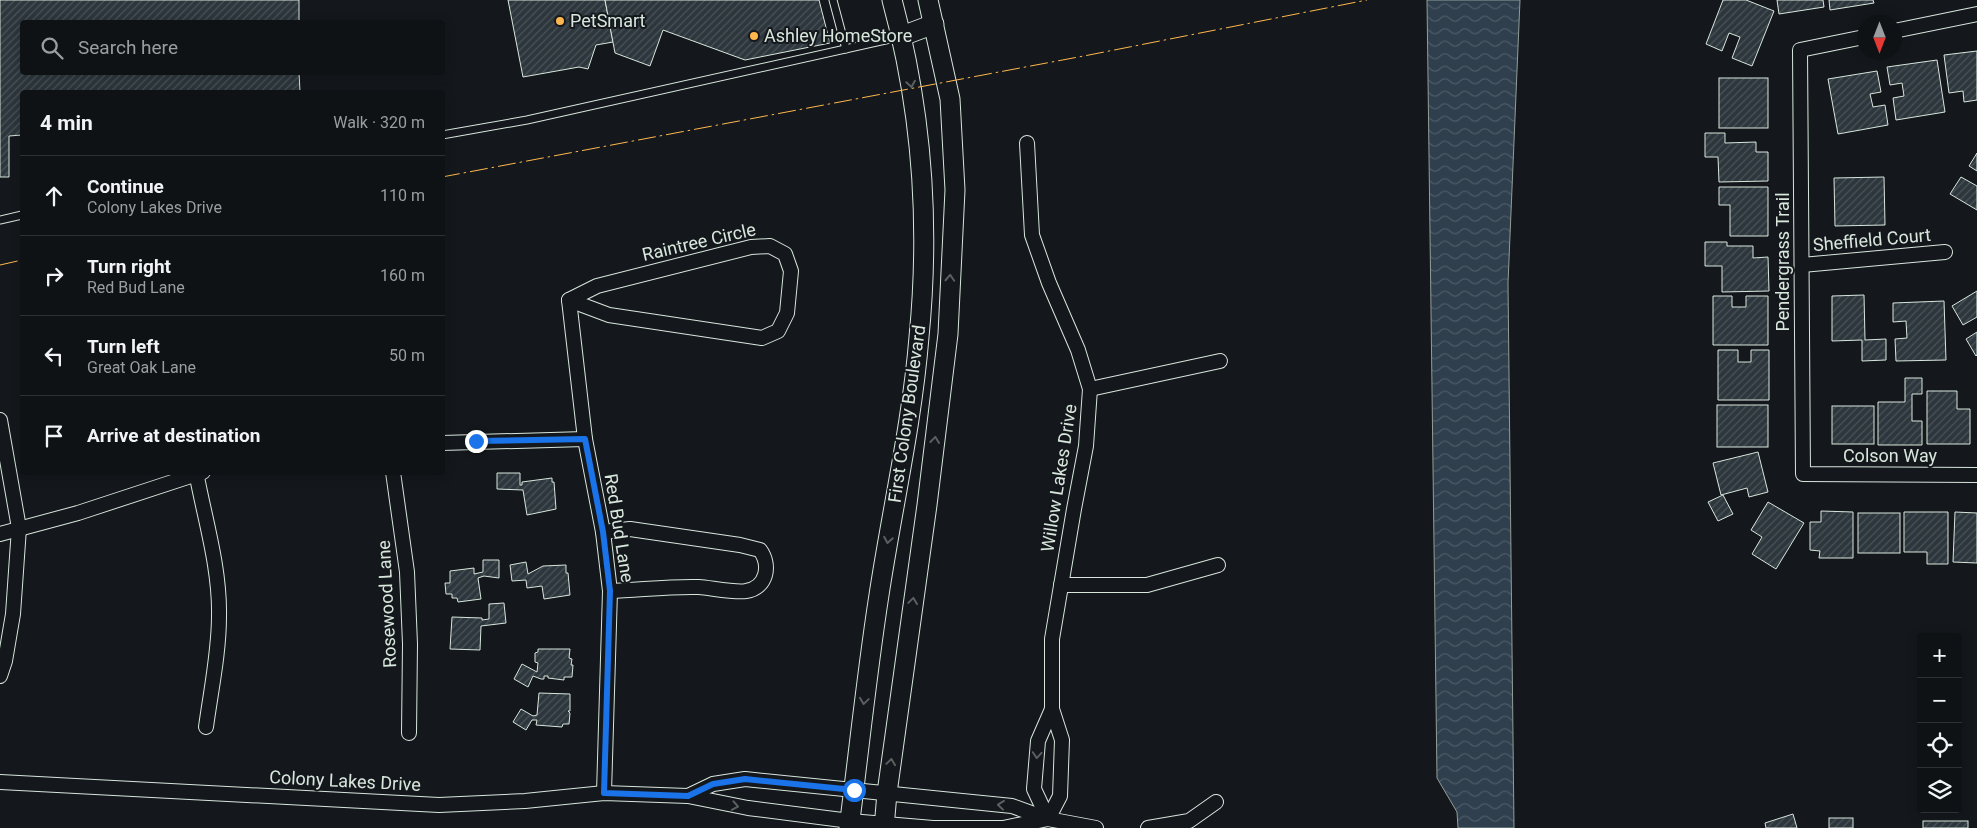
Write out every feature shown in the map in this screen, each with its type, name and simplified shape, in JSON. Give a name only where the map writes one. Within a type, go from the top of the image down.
[{"type":"main road","name":"First Colony Boulevard","points":[[849,824],[875,624],[916,363],[921,314],[923,256],[919,143],[909,71],[892,0]]},
{"type":"main road","name":"First Colony Boulevard","points":[[884,826],[948,334],[954,190],[950,99],[928,0]]},
{"type":"main road","points":[[902,36],[934,24]]},
{"type":"main road","points":[[895,502],[927,505]]},
{"type":"street","points":[[1902,29],[1977,14]]},
{"type":"street","name":"Pendergrass Trail","points":[[1803,474],[1800,50],[1857,38]]},
{"type":"street","name":"Willow Lakes Drive","points":[[1027,143],[1032,235],[1049,283],[1078,350],[1090,389],[1086,446],[1052,639],[1052,709],[1062,740],[1060,796],[1048,819]]},
{"type":"street","name":"Raintree Circle","points":[[770,246],[785,254],[791,271],[787,312],[778,331],[762,338],[609,315],[570,300],[597,286],[751,248],[770,246]]},
{"type":"street","name":"Sheffield Court","points":[[1802,265],[1945,252]]},
{"type":"street","name":"Red Bud Lane","points":[[570,300],[585,439],[603,532],[610,591],[604,793]]},
{"type":"street","points":[[1090,389],[1220,362]]},
{"type":"street","points":[[0,420],[19,528],[13,614],[5,661],[0,676]]},
{"type":"street","points":[[445,443],[585,439]]},
{"type":"street","name":"Colson Way","points":[[1803,474],[1977,475]]},
{"type":"street","points":[[0,534],[78,513],[192,475]]},
{"type":"street","points":[[198,475],[215,568],[219,616],[216,660],[206,727]]},
{"type":"street","name":"Rosewood Lane","points":[[393,475],[407,572],[410,644],[409,733]]},
{"type":"street","points":[[603,532],[630,529],[740,545],[760,550],[766,558],[767,566],[765,576],[757,586],[745,592],[690,587],[610,591]]},
{"type":"street","points":[[1061,585],[1147,585],[1218,565]]},
{"type":"street","name":"Willow Lakes Drive","points":[[1048,819],[1034,789],[1038,741],[1052,709]]},
{"type":"street","name":"Colony Lakes Drive","points":[[688,796],[713,784],[745,779],[1012,806],[1048,819],[1096,828]]},
{"type":"street","name":"Colony Lakes Drive","points":[[0,782],[439,805],[525,801],[604,793],[688,796],[748,808],[849,824],[933,828],[1003,828],[1048,819]]},
{"type":"street","points":[[1148,828],[1189,821],[1216,802]]},
{"type":"lane","points":[[833,0],[846,49]]},
{"type":"lane","points":[[445,134],[527,120],[902,36]]},
{"type":"lane","points":[[0,220],[20,215]]},
{"type":"water","points":[[1427,0],[1520,0],[1508,283],[1514,828],[1458,828],[1457,812],[1437,778]]},
{"type":"building","points":[[0,0],[299,0],[299,20],[20,20],[20,75],[299,75],[300,90],[20,90],[20,135],[9,136],[9,177],[0,177]]},
{"type":"building","name":"PetSmart","points":[[508,0],[605,0],[613,42],[596,45],[588,69],[579,67],[523,77]]},
{"type":"building","name":"Ashley HomeStore","points":[[605,0],[819,0],[830,43],[745,60],[663,30],[650,66],[615,53]]},
{"type":"building","points":[[1723,0],[1746,0],[1774,11],[1752,66],[1732,58],[1740,37],[1729,33],[1722,51],[1706,44]]},
{"type":"building","points":[[1777,0],[1823,0],[1824,7],[1779,14]]},
{"type":"building","points":[[1829,0],[1873,0],[1874,3],[1830,10]]},
{"type":"building","points":[[1977,51],[1977,100],[1964,102],[1963,91],[1949,93],[1944,55]]},
{"type":"building","points":[[1937,60],[1945,112],[1896,120],[1893,98],[1904,96],[1902,83],[1890,85],[1887,67]]},
{"type":"building","points":[[1877,71],[1881,92],[1870,94],[1873,107],[1885,105],[1888,125],[1838,134],[1828,79]]},
{"type":"building","points":[[1719,78],[1768,78],[1768,128],[1719,128]]},
{"type":"building","points":[[1705,133],[1725,133],[1725,143],[1756,142],[1756,152],[1768,152],[1768,181],[1719,182],[1718,157],[1705,157]]},
{"type":"building","points":[[1977,153],[1977,171],[1969,166]]},
{"type":"building","points":[[1884,177],[1885,225],[1835,226],[1834,178]]},
{"type":"building","points":[[1961,177],[1977,186],[1977,210],[1950,194]]},
{"type":"building","points":[[1719,187],[1768,187],[1768,236],[1730,236],[1730,205],[1719,205]]},
{"type":"building","points":[[1705,242],[1727,242],[1727,246],[1753,246],[1753,258],[1768,257],[1769,291],[1722,292],[1722,266],[1705,266]]},
{"type":"building","points":[[1977,291],[1977,317],[1963,325],[1952,306]]},
{"type":"building","points":[[1864,295],[1865,340],[1886,339],[1886,360],[1862,361],[1862,340],[1832,341],[1832,296]]},
{"type":"building","points":[[1713,296],[1732,296],[1732,307],[1746,307],[1746,296],[1768,296],[1768,345],[1713,345]]},
{"type":"building","points":[[1944,301],[1946,360],[1896,361],[1895,339],[1907,338],[1906,321],[1893,322],[1893,303]]},
{"type":"building","points":[[1977,332],[1977,355],[1976,356],[1966,339]]},
{"type":"building","points":[[1718,350],[1738,350],[1738,362],[1751,362],[1751,350],[1769,350],[1769,400],[1718,400]]},
{"type":"building","points":[[1905,378],[1922,378],[1922,394],[1912,394],[1912,421],[1922,421],[1922,445],[1878,445],[1878,402],[1905,402]]},
{"type":"building","points":[[1927,391],[1957,391],[1957,409],[1970,409],[1970,444],[1927,444]]},
{"type":"building","points":[[1717,405],[1768,405],[1768,447],[1717,447]]},
{"type":"building","points":[[1832,406],[1874,406],[1874,444],[1832,444]]},
{"type":"building","points":[[1758,452],[1768,492],[1749,497],[1747,488],[1721,495],[1713,463]]},
{"type":"building","points":[[497,473],[520,473],[520,485],[522,485],[522,482],[552,478],[556,509],[527,515],[523,490],[497,489]]},
{"type":"building","points":[[1723,495],[1733,514],[1718,521],[1708,502]]},
{"type":"building","points":[[1768,502],[1804,523],[1776,569],[1752,554],[1762,537],[1751,530]]},
{"type":"building","points":[[1821,511],[1853,512],[1853,558],[1819,558],[1820,551],[1810,550],[1810,522],[1821,522]]},
{"type":"building","points":[[1904,512],[1948,512],[1948,564],[1927,564],[1927,552],[1904,552]]},
{"type":"building","points":[[1955,512],[1977,513],[1977,563],[1953,562]]},
{"type":"building","points":[[1858,513],[1900,513],[1900,553],[1858,553]]},
{"type":"building","points":[[483,560],[499,560],[499,578],[484,576],[478,578],[481,599],[458,602],[457,598],[452,598],[452,594],[446,594],[445,583],[450,583],[450,571],[474,568],[474,574],[483,572]]},
{"type":"building","points":[[526,562],[528,574],[543,566],[566,565],[570,595],[544,599],[542,586],[527,588],[526,580],[512,581],[510,565]]},
{"type":"building","points":[[504,603],[506,623],[481,626],[480,650],[450,649],[452,617],[489,619],[489,604]]},
{"type":"building","points":[[538,649],[570,649],[569,658],[572,659],[571,665],[573,665],[572,677],[564,677],[564,680],[548,678],[548,676],[544,676],[544,679],[541,679],[533,676],[528,687],[514,679],[522,664],[537,672],[538,663],[535,662],[535,653],[538,652]]},
{"type":"building","points":[[539,693],[570,694],[569,724],[563,724],[562,727],[536,725],[537,720],[532,720],[526,730],[513,722],[521,709],[533,716],[537,715]]},
{"type":"building","points":[[1793,814],[1797,828],[1766,828],[1765,823]]},
{"type":"building","points":[[1829,818],[1853,818],[1853,828],[1829,828]]},
{"type":"building","points":[[1923,821],[1968,821],[1968,828],[1923,828]]},
{"type":"power","points":[[445,176],[1089,55],[1367,0]]},
{"type":"power","points":[[0,265],[20,260]]},
{"type":"place","name":"PetSmart","points":[[560,21]]},
{"type":"place","name":"Ashley HomeStore","points":[[754,36]]},
{"type":"route","points":[[476,441],[585,439],[603,532],[610,591],[604,793],[688,796],[713,784],[745,779],[854,790]]}]
